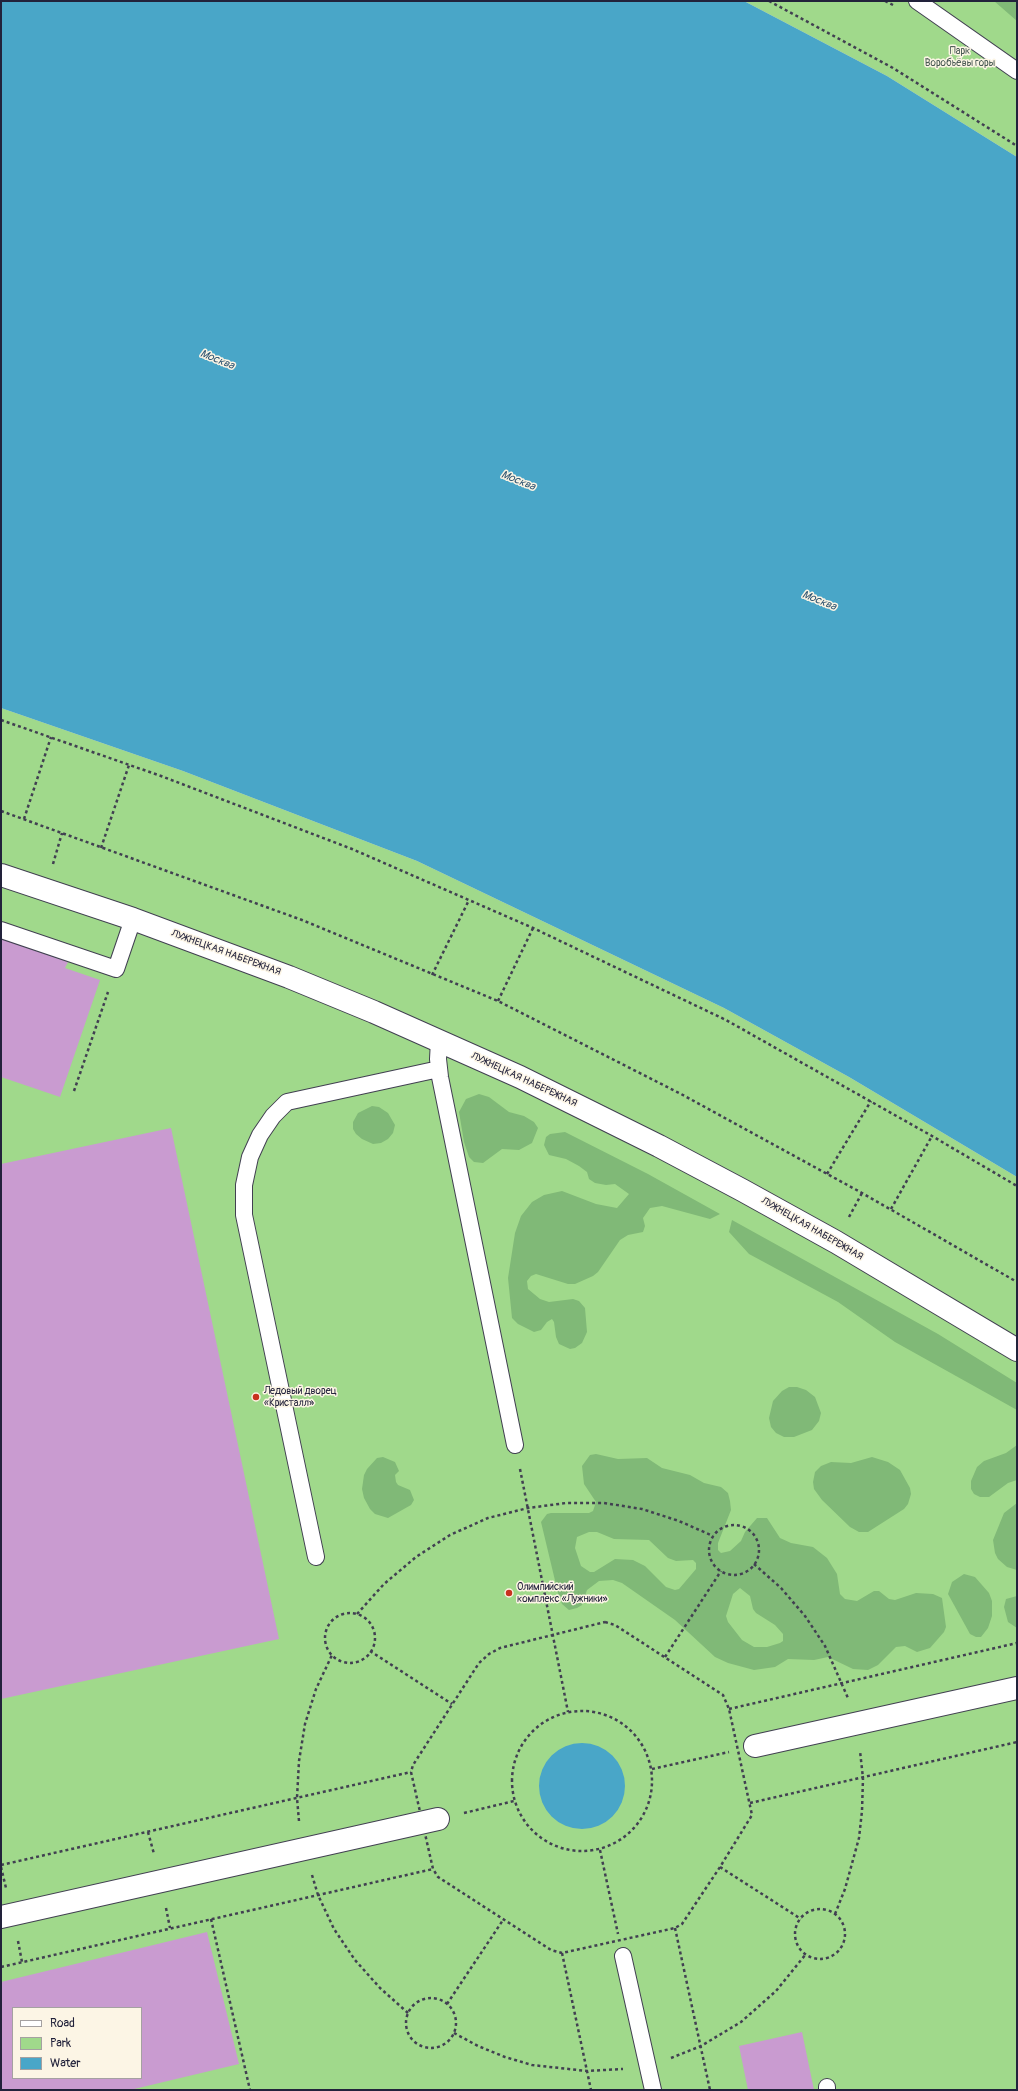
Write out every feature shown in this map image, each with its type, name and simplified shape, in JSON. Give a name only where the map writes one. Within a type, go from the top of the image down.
[{"type":"street","name":"ЛУЖНЕЦКАЯ НАБЕРЕЖНАЯ","points":[[1,875],[133,919],[289,977],[439,1041],[596,1115],[735,1186],[836,1242],[1017,1350]]},
{"type":"street","points":[[747,1748],[1017,1688]]},
{"type":"street","points":[[1,1917],[430,1820]]},
{"type":"lane","points":[[917,1],[1017,71]]},
{"type":"lane","points":[[1,930],[116,969],[133,919]]},
{"type":"lane","points":[[439,1041],[439,1069],[515,1445]]},
{"type":"lane","points":[[316,1557],[244,1215],[244,1185],[250,1158],[260,1135],[273,1116],[287,1102],[439,1069]]},
{"type":"lane","points":[[623,1956],[653,2090]]},
{"type":"path","points":[[769,1],[893,68],[1017,146]]},
{"type":"path","points":[[1,720],[129,765],[352,849],[533,928],[726,1020],[871,1101],[1017,1186]]},
{"type":"path","points":[[24,820],[51,738]]},
{"type":"path","points":[[101,848],[129,765]]},
{"type":"path","points":[[1,811],[302,920],[498,1001],[681,1094],[891,1209],[1017,1282]]},
{"type":"path","points":[[432,975],[469,900]]},
{"type":"path","points":[[498,1001],[533,928]]},
{"type":"path","points":[[74,1091],[116,969]]},
{"type":"path","points":[[827,1174],[871,1101]]},
{"type":"path","points":[[891,1209],[932,1136]]},
{"type":"path","points":[[515,1445],[568,1712]]},
{"type":"path","points":[[357,1614],[384,1584],[416,1557],[450,1535],[488,1518],[528,1508],[573,1503],[604,1504],[642,1509],[679,1521],[713,1536]]},
{"type":"path","points":[[729,1526],[742,1526],[753,1534],[758,1545],[757,1558],[745,1572],[733,1575],[721,1571],[713,1563],[709,1552],[713,1536],[723,1528],[729,1526]]},
{"type":"path","points":[[665,1657],[721,1571]]},
{"type":"path","points":[[357,1614],[368,1621],[374,1633],[373,1645],[367,1656],[355,1662],[342,1662],[332,1655],[326,1645],[326,1633],[330,1622],[340,1615],[357,1614]]},
{"type":"path","points":[[609,1622],[719,1692],[728,1702],[729,1708],[747,1748],[751,1818],[688,1919],[675,1928],[562,1953],[551,1950],[444,1882],[433,1869],[430,1820],[411,1772],[413,1765],[478,1663],[489,1654],[500,1648],[553,1635],[609,1622]]},
{"type":"path","points":[[729,1708],[1017,1643]]},
{"type":"path","points":[[370,1651],[452,1704]]},
{"type":"path","points":[[568,1712],[596,1712],[622,1723],[642,1743],[652,1769],[652,1796],[642,1820],[624,1839],[600,1850],[573,1852],[547,1843],[527,1825],[514,1801],[512,1772],[522,1745],[542,1724],[568,1712]]},
{"type":"path","points":[[750,1803],[1017,1742]]},
{"type":"path","points":[[652,1769],[747,1748]]},
{"type":"path","points":[[1,1865],[411,1772]]},
{"type":"path","points":[[430,1820],[514,1801]]},
{"type":"path","points":[[600,1850],[623,1956]]},
{"type":"path","points":[[720,1868],[801,1919]]},
{"type":"path","points":[[1,1967],[433,1869]]},
{"type":"path","points":[[817,1910],[835,1914],[843,1926],[845,1934],[840,1948],[828,1958],[813,1958],[806,1954],[801,1950],[796,1938],[797,1925],[801,1919],[805,1914],[817,1910]]},
{"type":"path","points":[[212,1919],[250,2090]]},
{"type":"path","points":[[447,2004],[503,1920]]},
{"type":"path","points":[[675,1928],[710,2090]]},
{"type":"path","points":[[562,1953],[592,2090]]},
{"type":"path","points":[[433,1998],[447,2004],[455,2018],[454,2033],[450,2039],[438,2047],[431,2048],[418,2044],[412,2039],[406,2027],[408,2013],[418,2002],[433,1998]]},
{"type":"green space","name":"Парк Воробьёвы горы","points":[[744,1],[1017,1],[1017,157],[887,76]]},
{"type":"green space","points":[[994,1],[1017,1],[1017,21]]},
{"type":"green space","name":"Олимпийский комплекс «Лужники»","points":[[1,708],[183,771],[417,861],[724,1008],[849,1077],[1017,1177],[1017,2090],[1,2090]]},
{"type":"green space","points":[[479,1094],[489,1097],[509,1112],[524,1116],[534,1122],[538,1128],[532,1143],[519,1150],[502,1149],[483,1163],[474,1162],[469,1157],[464,1142],[459,1112],[466,1099]]},
{"type":"green space","points":[[372,1106],[379,1107],[388,1113],[395,1125],[393,1133],[388,1139],[381,1143],[373,1144],[362,1139],[353,1129],[353,1122],[358,1113]]},
{"type":"green space","points":[[565,1132],[648,1174],[720,1214],[710,1219],[662,1206],[650,1208],[643,1218],[645,1226],[643,1232],[628,1235],[620,1240],[598,1272],[593,1276],[575,1284],[568,1284],[536,1274],[531,1276],[527,1281],[528,1289],[540,1299],[549,1302],[573,1299],[579,1301],[585,1308],[587,1332],[582,1343],[575,1348],[570,1349],[559,1344],[552,1319],[547,1322],[541,1330],[534,1332],[518,1324],[512,1318],[508,1278],[515,1233],[521,1216],[532,1202],[544,1195],[562,1191],[596,1204],[617,1208],[629,1194],[615,1184],[606,1185],[595,1183],[589,1179],[587,1172],[579,1166],[566,1159],[549,1155],[544,1145],[546,1137],[550,1134]]},
{"type":"green space","points":[[732,1220],[938,1334],[1017,1383],[1017,1410],[895,1342],[838,1302],[749,1254],[729,1232]]},
{"type":"green space","points":[[789,1387],[797,1387],[806,1390],[815,1397],[821,1413],[819,1421],[812,1430],[794,1437],[784,1437],[776,1433],[771,1427],[769,1418],[773,1401],[782,1391]]},
{"type":"green space","points":[[1017,1445],[1017,1480],[1008,1483],[989,1497],[980,1497],[974,1494],[971,1489],[971,1481],[977,1467],[984,1461],[1006,1453]]},
{"type":"green space","points":[[596,1454],[618,1459],[647,1458],[662,1468],[690,1475],[704,1483],[721,1487],[728,1493],[731,1510],[718,1543],[718,1550],[721,1553],[730,1551],[741,1541],[745,1532],[757,1518],[767,1518],[780,1538],[791,1543],[813,1547],[827,1558],[837,1574],[840,1594],[845,1599],[857,1601],[874,1591],[879,1591],[889,1599],[895,1600],[916,1593],[933,1594],[942,1598],[946,1627],[944,1632],[930,1648],[917,1652],[905,1646],[896,1647],[878,1665],[868,1670],[853,1669],[828,1657],[814,1660],[788,1659],[775,1667],[754,1670],[728,1663],[715,1657],[675,1620],[622,1583],[613,1580],[599,1581],[587,1590],[582,1605],[569,1610],[562,1604],[558,1593],[541,1522],[547,1514],[551,1513],[589,1513],[593,1511],[596,1502],[584,1484],[582,1466],[590,1455]],"holes":[[[589,1532],[597,1532],[614,1539],[649,1540],[668,1558],[676,1561],[693,1560],[696,1563],[696,1569],[679,1589],[675,1590],[666,1587],[645,1566],[633,1560],[615,1559],[594,1572],[590,1572],[581,1566],[575,1548],[577,1537]],[[740,1588],[750,1596],[753,1609],[756,1613],[775,1625],[783,1634],[783,1641],[767,1647],[754,1647],[742,1640],[728,1622],[726,1616],[733,1594]]]},
{"type":"green space","points":[[383,1457],[395,1462],[399,1471],[395,1475],[396,1482],[398,1485],[410,1490],[414,1500],[411,1505],[388,1518],[375,1514],[370,1509],[364,1498],[362,1489],[364,1475],[367,1469],[377,1458]]},
{"type":"green space","points":[[872,1457],[888,1462],[900,1470],[910,1488],[911,1494],[908,1504],[904,1509],[868,1532],[859,1532],[850,1527],[822,1500],[814,1489],[813,1482],[815,1472],[821,1466],[831,1462],[851,1463]]},
{"type":"green space","points":[[1017,1503],[1017,1570],[1007,1567],[998,1559],[995,1553],[993,1540],[1004,1513]]},
{"type":"green space","points":[[964,1574],[975,1577],[989,1593],[992,1601],[992,1616],[988,1628],[981,1637],[976,1637],[970,1634],[948,1594],[952,1582]]},
{"type":"green space","points":[[1017,1596],[1017,1628],[1008,1622],[1004,1607],[1006,1599]]},
{"type":"water","name":"Москва","points":[[1,1],[744,1],[887,76],[1017,157],[1017,1177],[849,1077],[724,1008],[417,861],[183,771],[1,708]]},
{"type":"water","points":[[582,1743],[598,1747],[612,1756],[621,1770],[625,1786],[621,1802],[612,1816],[598,1825],[582,1829],[566,1825],[552,1816],[543,1802],[539,1786],[543,1770],[552,1756],[566,1747]]},
{"type":"building","points":[[2,939],[68,962],[65,968],[100,980],[60,1097],[1,1077]]},
{"type":"building","points":[[171,1128],[279,1639],[1,1699],[1,1164]]},
{"type":"building","points":[[207,1932],[239,2064],[130,2090],[1,2090],[1,1982]]},
{"type":"building","points":[[802,2032],[814,2090],[748,2090],[739,2046]]},
{"type":"place","name":"Ледовый дворец «Кристалл»","points":[[256,1397]]},
{"type":"place","name":"Олимпийский комплекс «Лужники»","points":[[509,1593]]}]
